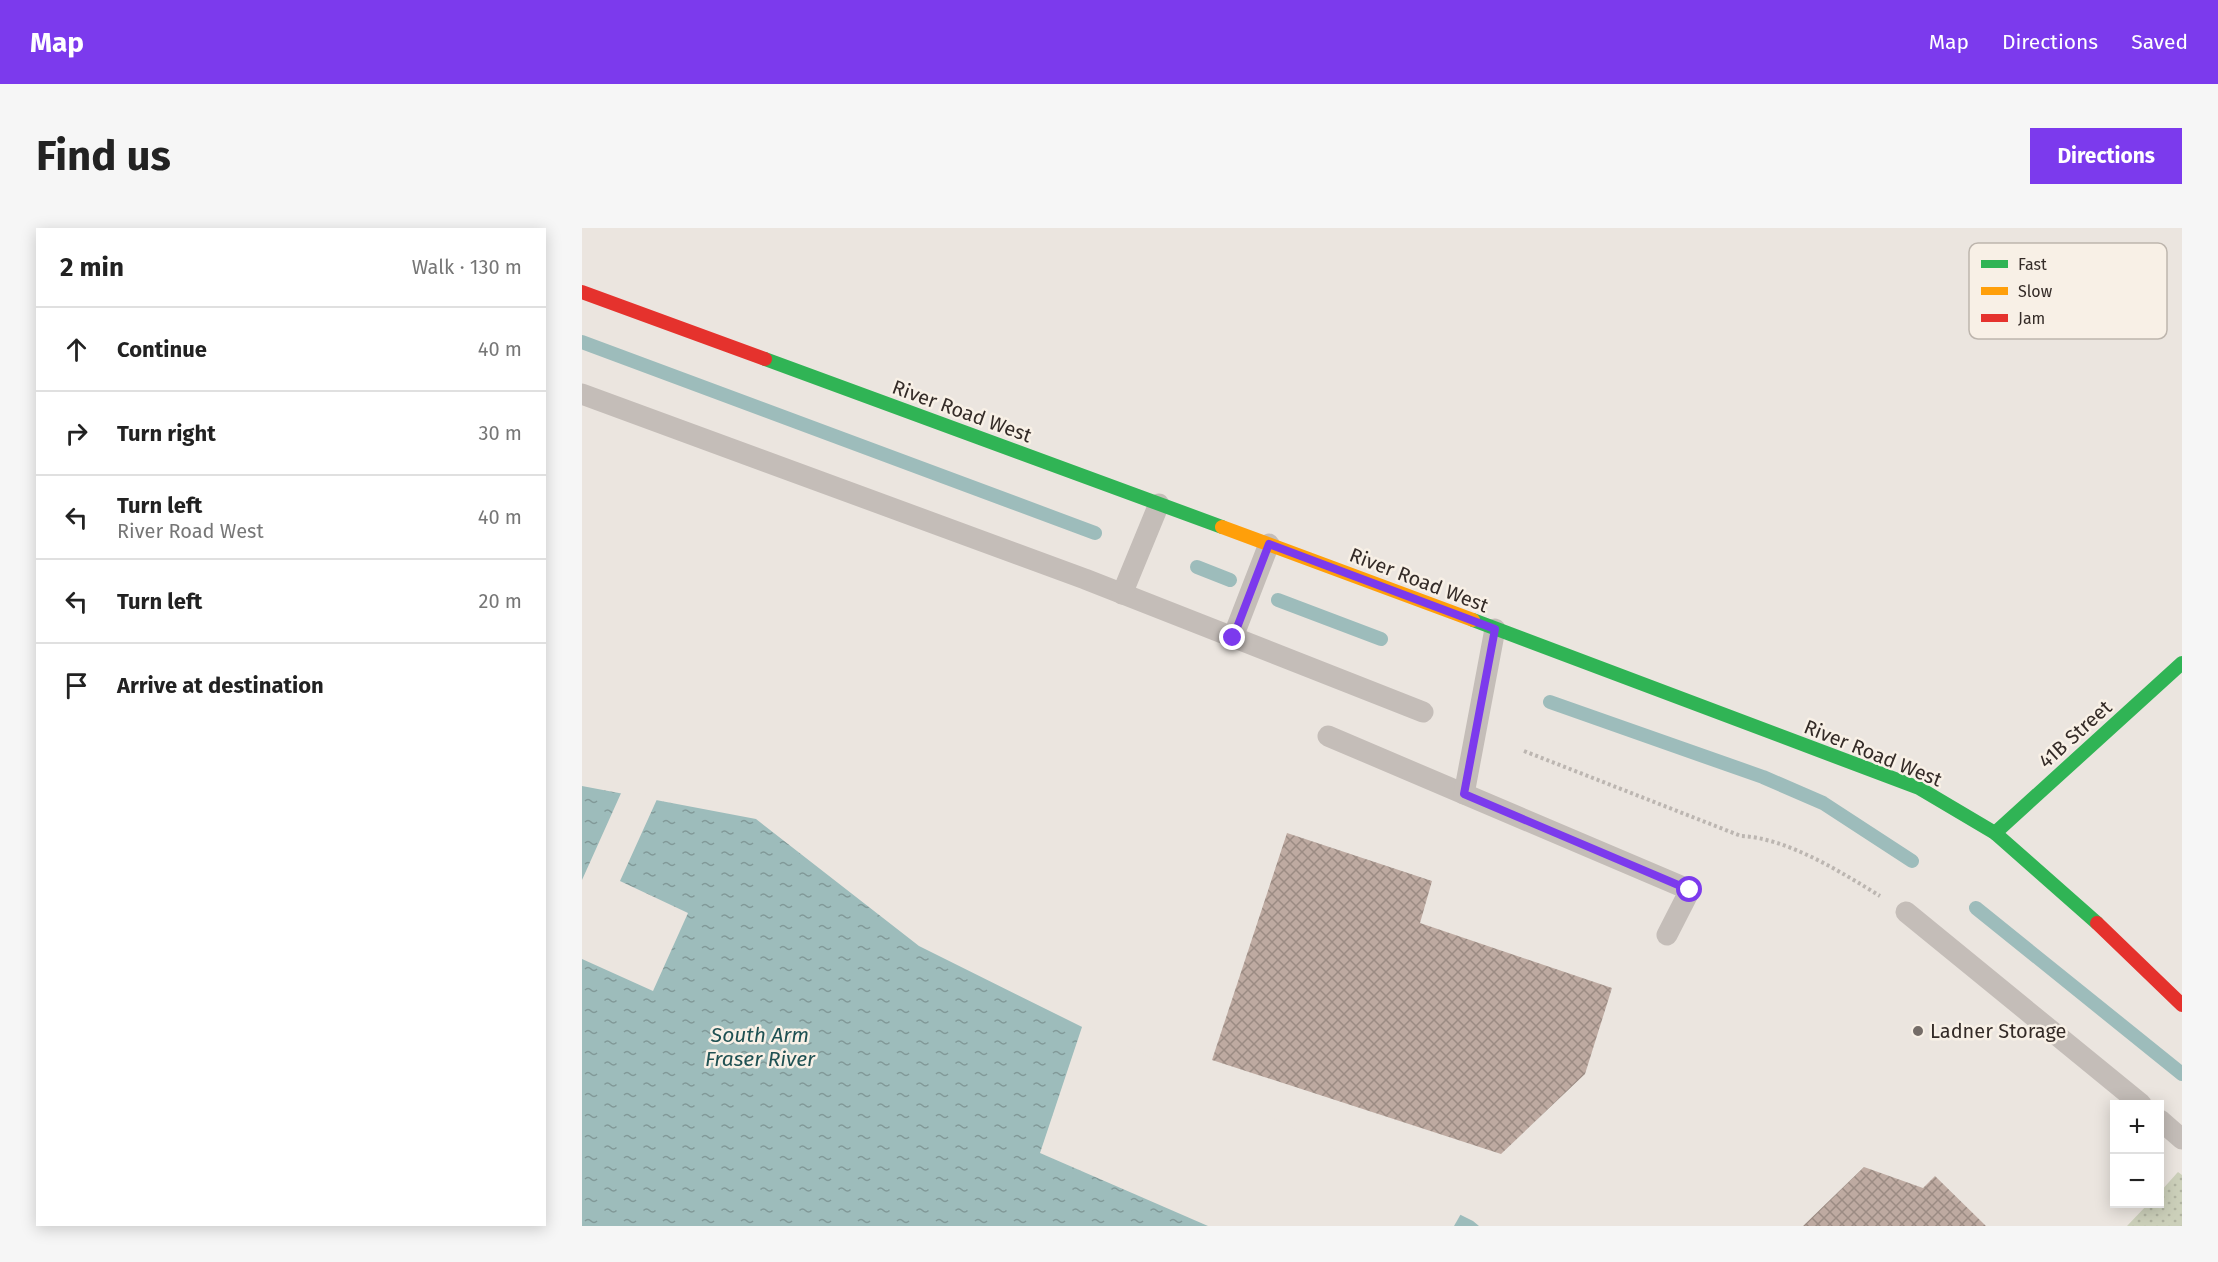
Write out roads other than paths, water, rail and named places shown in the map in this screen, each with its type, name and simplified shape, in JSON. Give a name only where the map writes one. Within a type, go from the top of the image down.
[{"type":"street","name":"River Road West","points":[[582,292],[1269,544],[1918,788],[1995,833],[2088,915],[2182,1005]]},
{"type":"street","name":"41B Street","points":[[1995,833],[2182,663]]},
{"type":"lane","points":[[582,394],[1122,594],[1423,712]]},
{"type":"lane","points":[[1122,594],[1159,504]]},
{"type":"lane","points":[[1233,638],[1269,544]]},
{"type":"lane","points":[[1464,794],[1495,629]]},
{"type":"lane","points":[[1328,736],[1690,890],[1667,935]]},
{"type":"lane","points":[[1906,912],[2136,1100]]},
{"type":"lane","points":[[2164,1123],[2182,1139]]},
{"type":"water","name":"South Arm Fraser River","points":[[582,786],[756,819],[919,946],[1479,1226],[582,1226]]},
{"type":"waterway","points":[[582,342],[1095,533]]},
{"type":"waterway","points":[[1197,567],[1230,580]]},
{"type":"waterway","points":[[1278,600],[1381,639]]},
{"type":"waterway","points":[[1550,702],[1763,777],[1823,803],[1912,861]]},
{"type":"waterway","points":[[1976,908],[2182,1074]]},
{"type":"place","name":"Ladner Storage","points":[[1918,1031]]}]
